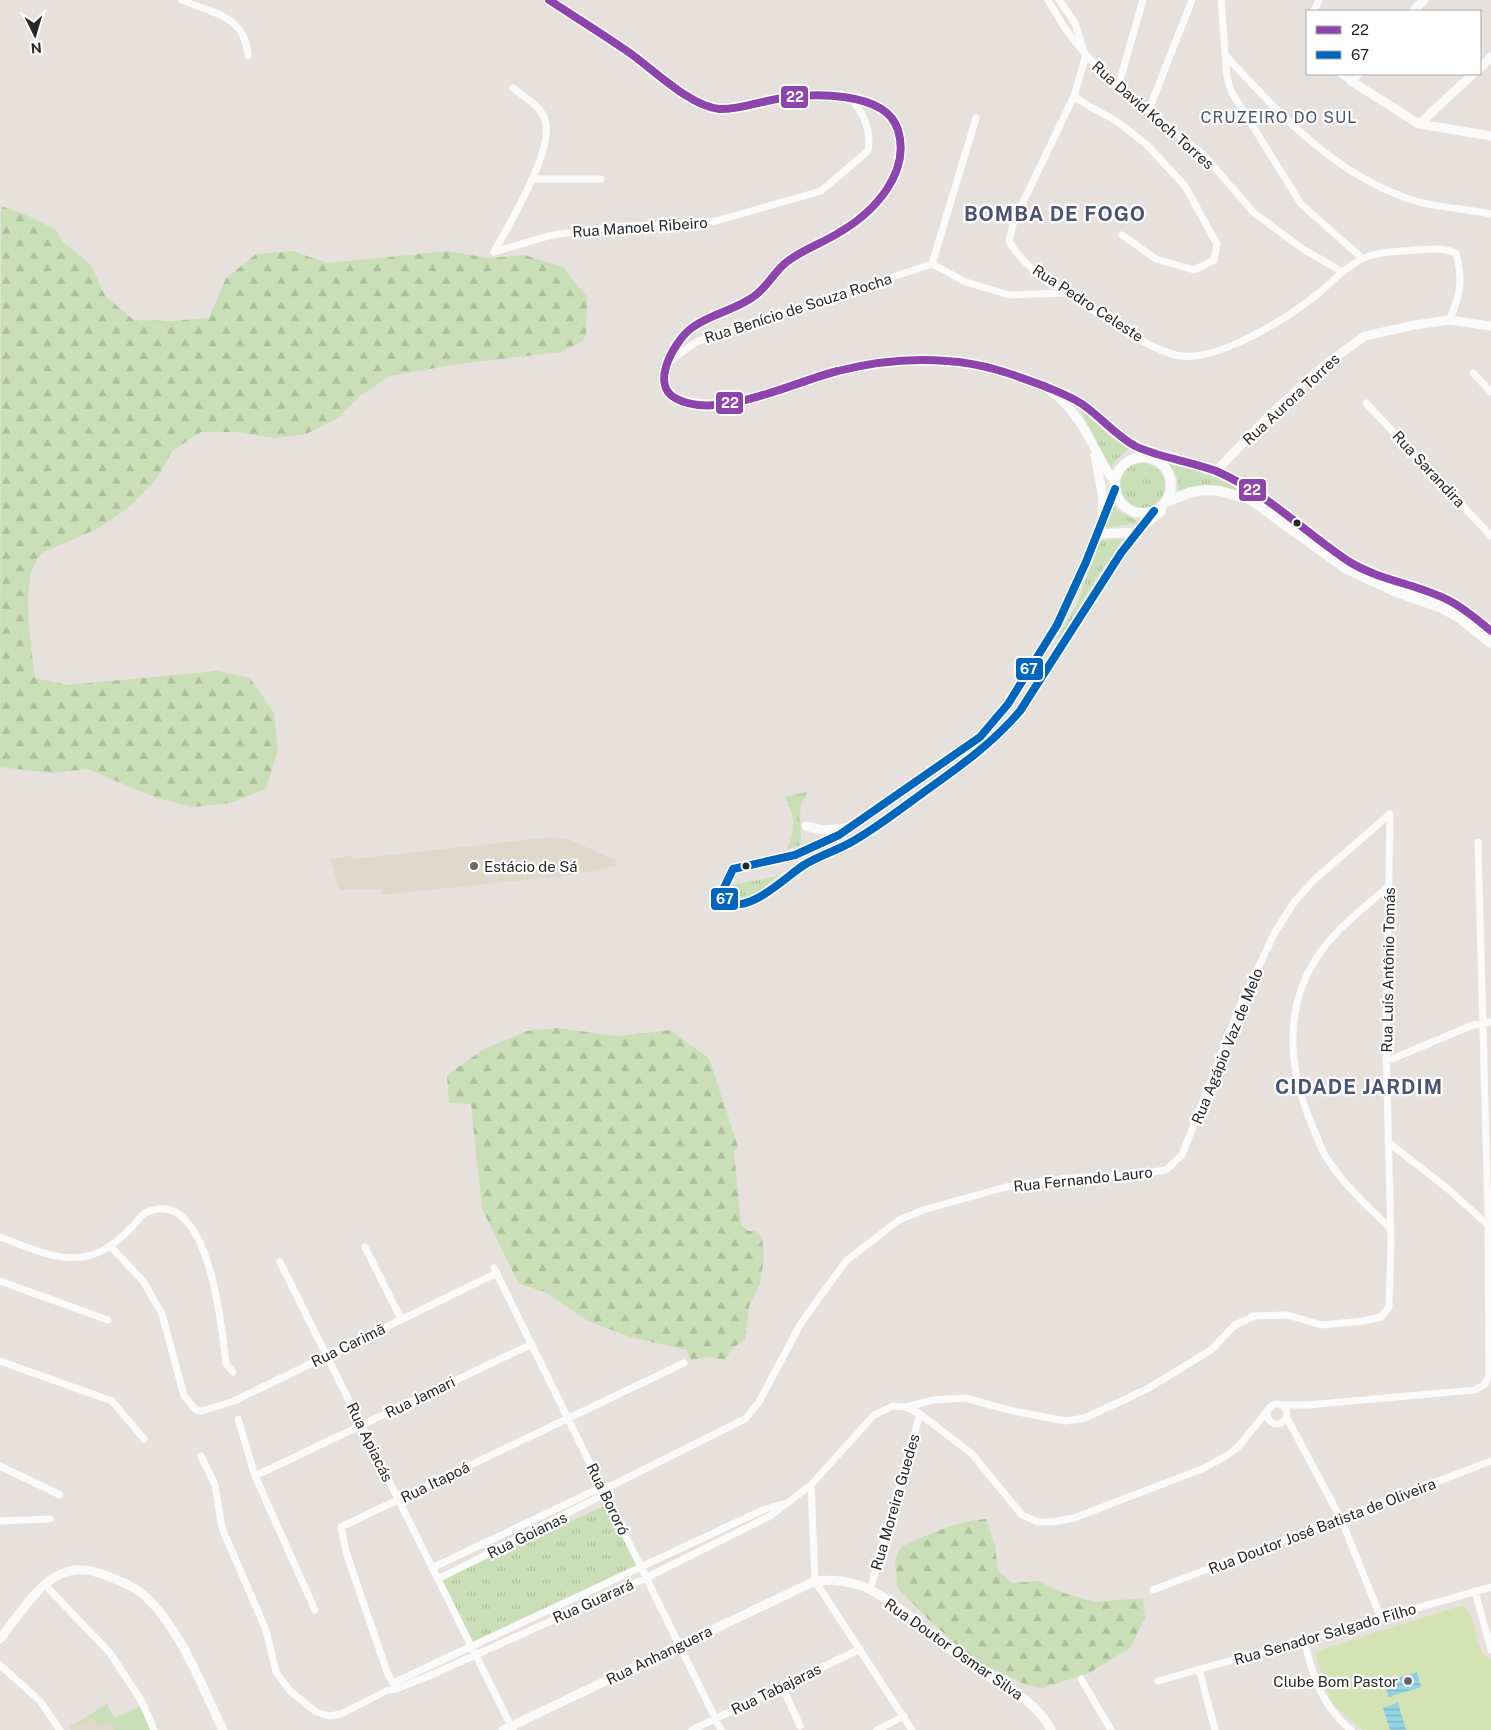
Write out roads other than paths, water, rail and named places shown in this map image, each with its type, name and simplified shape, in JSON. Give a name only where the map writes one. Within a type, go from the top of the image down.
[{"type":"main road","points":[[1491,631],[1468,612],[1448,600],[1399,584],[1348,560],[1259,494],[1216,472],[1168,456],[1152,459],[1133,459],[1117,475],[1115,486],[1122,504],[1129,510],[1146,513],[1154,511],[1166,502],[1191,492],[1220,491],[1251,500],[1344,568],[1396,592],[1442,608],[1461,619],[1491,643]]},
{"type":"main road","points":[[1152,459],[1166,468],[1170,476],[1170,494],[1166,502]]},
{"type":"main road","points":[[1146,523],[1158,513],[1182,500],[1220,491]]},
{"type":"street","points":[[182,0],[230,20],[239,27],[246,37],[248,56]]},
{"type":"street","points":[[549,0],[630,53],[697,102],[712,108],[726,109],[787,97],[849,97],[881,109],[893,117],[897,126],[901,149],[895,177],[879,201],[843,231],[785,262],[757,295],[696,325],[682,336],[668,362],[664,384],[674,398],[695,404],[729,404],[836,371],[904,360],[979,364],[1020,376],[1065,394],[1087,407],[1115,433],[1152,459]]},
{"type":"street","name":"Rua David Koch Torres","points":[[1048,0],[1064,28],[1084,53],[1118,87],[1202,154],[1254,213],[1302,249],[1341,271]]},
{"type":"street","name":"Rua David Koch Torres","points":[[1059,0],[1075,24],[1084,53]]},
{"type":"street","points":[[1118,87],[1143,0]]},
{"type":"street","points":[[1148,112],[1192,0]]},
{"type":"street","points":[[1221,0],[1225,55],[1231,91],[1300,204],[1362,258]]},
{"type":"street","points":[[1414,10],[1424,0]]},
{"type":"street","name":"Rua Pedro Celeste","points":[[1084,53],[1074,96],[1014,221],[1009,241],[1017,256],[1066,292],[1132,335],[1176,355],[1203,356],[1249,339],[1318,293],[1341,271],[1362,258],[1385,252],[1441,247],[1456,253],[1462,275],[1457,303],[1449,320]]},
{"type":"street","points":[[1225,55],[1288,123],[1344,167],[1409,200],[1491,214]]},
{"type":"street","points":[[1481,67],[1491,57]]},
{"type":"street","points":[[1419,124],[1472,75]]},
{"type":"street","points":[[1354,77],[1419,124],[1491,136]]},
{"type":"street","name":"Rua Manoel Ribeiro","points":[[513,88],[532,102],[546,121],[546,134],[533,179],[494,252],[552,235],[620,226],[682,225],[716,221],[821,191],[859,161],[868,151],[871,137],[867,125],[849,97]]},
{"type":"street","points":[[1074,96],[1118,122],[1147,146],[1185,186],[1217,244],[1214,260],[1194,270],[1156,259],[1122,235]]},
{"type":"street","points":[[976,118],[965,160],[932,264],[966,282],[1009,295],[1066,292]]},
{"type":"street","points":[[533,179],[601,179]]},
{"type":"street","name":"Rua Benício de Souza Rocha","points":[[668,362],[696,342],[932,264]]},
{"type":"street","name":"Rua Aurora Torres","points":[[1216,472],[1268,417],[1343,350],[1365,336],[1449,320],[1491,326]]},
{"type":"street","points":[[1474,373],[1491,392]]},
{"type":"street","points":[[1045,387],[1067,404],[1092,439],[1104,467],[1115,486],[1086,562],[1057,625],[1008,704],[980,737],[839,835],[805,851],[733,869],[726,881],[723,896],[730,904],[745,903],[760,897],[805,864],[854,841],[980,752],[1000,734],[1020,711],[1083,609],[1121,553],[1154,511]]},
{"type":"street","name":"Rua Sarandira","points":[[1366,403],[1491,536]]},
{"type":"street","points":[[1092,439],[1102,498],[1102,519]]},
{"type":"street","points":[[1135,446],[1168,456]]},
{"type":"street","points":[[1097,534],[1138,532]]},
{"type":"street","name":"Rua Luís Antônio Tomás","points":[[1390,814],[1387,1061],[1390,1306]]},
{"type":"street","name":"Rua Agápio Vaz de Melo","points":[[1166,1170],[1182,1155],[1240,1008],[1275,932],[1295,901],[1314,880],[1390,814]]},
{"type":"street","points":[[806,826],[837,830],[859,821]]},
{"type":"street","points":[[906,1407],[920,1414],[972,1454],[1022,1515],[1038,1522],[1054,1522],[1074,1518],[1202,1469],[1238,1447],[1252,1427],[1273,1405],[1306,1405],[1475,1390],[1485,1384],[1489,1375],[1490,1299],[1487,1023],[1478,842]]},
{"type":"street","points":[[805,851],[805,864]]},
{"type":"street","points":[[1389,886],[1343,926],[1314,961],[1298,995],[1292,1044],[1301,1100],[1326,1157],[1354,1194],[1390,1228]]},
{"type":"street","points":[[1387,1061],[1473,1025],[1487,1023]]},
{"type":"street","points":[[1388,1142],[1448,1189],[1488,1225]]},
{"type":"street","name":"Rua Fernando Lauro","points":[[745,1419],[759,1402],[801,1323],[846,1261],[899,1220],[923,1210],[1006,1187],[1068,1178],[1129,1175],[1166,1170]]},
{"type":"street","points":[[0,1238],[59,1258],[87,1256],[111,1247],[144,1214],[162,1209],[178,1215],[196,1233],[215,1283],[226,1364],[233,1372]]},
{"type":"street","name":"Rua Carimã","points":[[111,1247],[143,1281],[162,1314],[184,1396],[196,1410],[202,1411],[234,1401],[496,1270]]},
{"type":"street","points":[[364,1247],[401,1319]]},
{"type":"street","name":"Rua Apiacás","points":[[280,1262],[472,1646],[509,1729]]},
{"type":"street","name":"Rua Bororó","points":[[496,1270],[721,1730]]},
{"type":"street","points":[[0,1281],[108,1320]]},
{"type":"street","name":"Rua Guarará","points":[[395,1686],[476,1655],[646,1578],[770,1516],[811,1484],[874,1415],[893,1406],[906,1407],[933,1400],[965,1398],[1013,1411],[1066,1421],[1085,1418],[1147,1389],[1211,1350],[1235,1325],[1254,1316],[1287,1315],[1322,1325],[1381,1317],[1390,1306]]},
{"type":"street","name":"Rua Jamari","points":[[255,1476],[532,1344]]},
{"type":"street","points":[[0,1361],[112,1401],[144,1439]]},
{"type":"street","name":"Rua Itapoá","points":[[395,1686],[387,1672],[346,1552],[341,1527],[684,1364]]},
{"type":"street","points":[[1282,1405],[1341,1519],[1381,1618]]},
{"type":"street","points":[[1252,1427],[1272,1422],[1279,1424],[1287,1415],[1306,1405]]},
{"type":"street","points":[[1269,1409],[1268,1418],[1272,1422]]},
{"type":"street","name":"Rua Moreira Guedes","points":[[870,1590],[920,1414]]},
{"type":"street","points":[[238,1419],[255,1476],[315,1610]]},
{"type":"street","name":"Rua Goianas","points":[[432,1568],[602,1487],[611,1486],[745,1419]]},
{"type":"street","points":[[201,1456],[215,1485],[222,1528],[246,1589],[266,1630],[276,1672],[290,1691],[316,1712],[328,1716],[341,1714],[395,1686]]},
{"type":"street","name":"Rua Doutor José Batista de Oliveira","points":[[1153,1590],[1491,1461]]},
{"type":"street","points":[[0,1466],[60,1495]]},
{"type":"street","points":[[811,1484],[815,1581],[912,1730]]},
{"type":"street","points":[[606,1496],[611,1486]]},
{"type":"street","name":"Rua Goianas","points":[[438,1579],[606,1496]]},
{"type":"street","name":"Rua Guarará","points":[[395,1686],[472,1646],[765,1509],[785,1504]]},
{"type":"street","points":[[0,1521],[50,1519]]},
{"type":"street","points":[[729,1526],[734,1534]]},
{"type":"street","points":[[0,1639],[44,1584],[59,1575],[80,1568],[124,1582],[143,1594],[161,1612],[223,1730]]},
{"type":"street","name":"Rua Doutor Osmar Silva","points":[[815,1581],[839,1581],[870,1590],[972,1666],[1020,1695],[1037,1709],[1051,1730]]},
{"type":"street","name":"Rua Anhanguera","points":[[509,1729],[679,1645],[815,1581]]},
{"type":"street","points":[[44,1584],[110,1653],[141,1700],[154,1730]]},
{"type":"street","name":"Rua Senador Salgado Filho","points":[[1158,1681],[1491,1586]]},
{"type":"street","points":[[1475,1591],[1491,1650]]},
{"type":"street","points":[[525,1622],[529,1630]]},
{"type":"street","points":[[1304,1640],[1325,1703],[1336,1717],[1351,1730]]},
{"type":"street","name":"Rua Tabajaras","points":[[692,1730],[860,1648]]},
{"type":"street","points":[[0,1665],[40,1701],[60,1730]]},
{"type":"street","points":[[1199,1669],[1215,1730]]},
{"type":"street","points":[[1081,1679],[1111,1730]]},
{"type":"street","points":[[782,1686],[800,1726]]},
{"type":"street","points":[[877,1730],[904,1716]]},
{"type":"water","points":[[1417,1672],[1421,1687],[1389,1697],[1384,1682]]},
{"type":"water","points":[[1398,1703],[1406,1730],[1390,1730],[1383,1708]]},
{"type":"place","name":"Estácio de Sá","points":[[474,866]]},
{"type":"place","name":"Clube Bom Pastor","points":[[1408,1681]]},
{"type":"district","name":"CRUZEIRO DO SUL","points":[[1279,117]]},
{"type":"district","name":"BOMBA DE FOGO","points":[[1055,214]]},
{"type":"district","name":"CIDADE JARDIM","points":[[1359,1087]]}]
